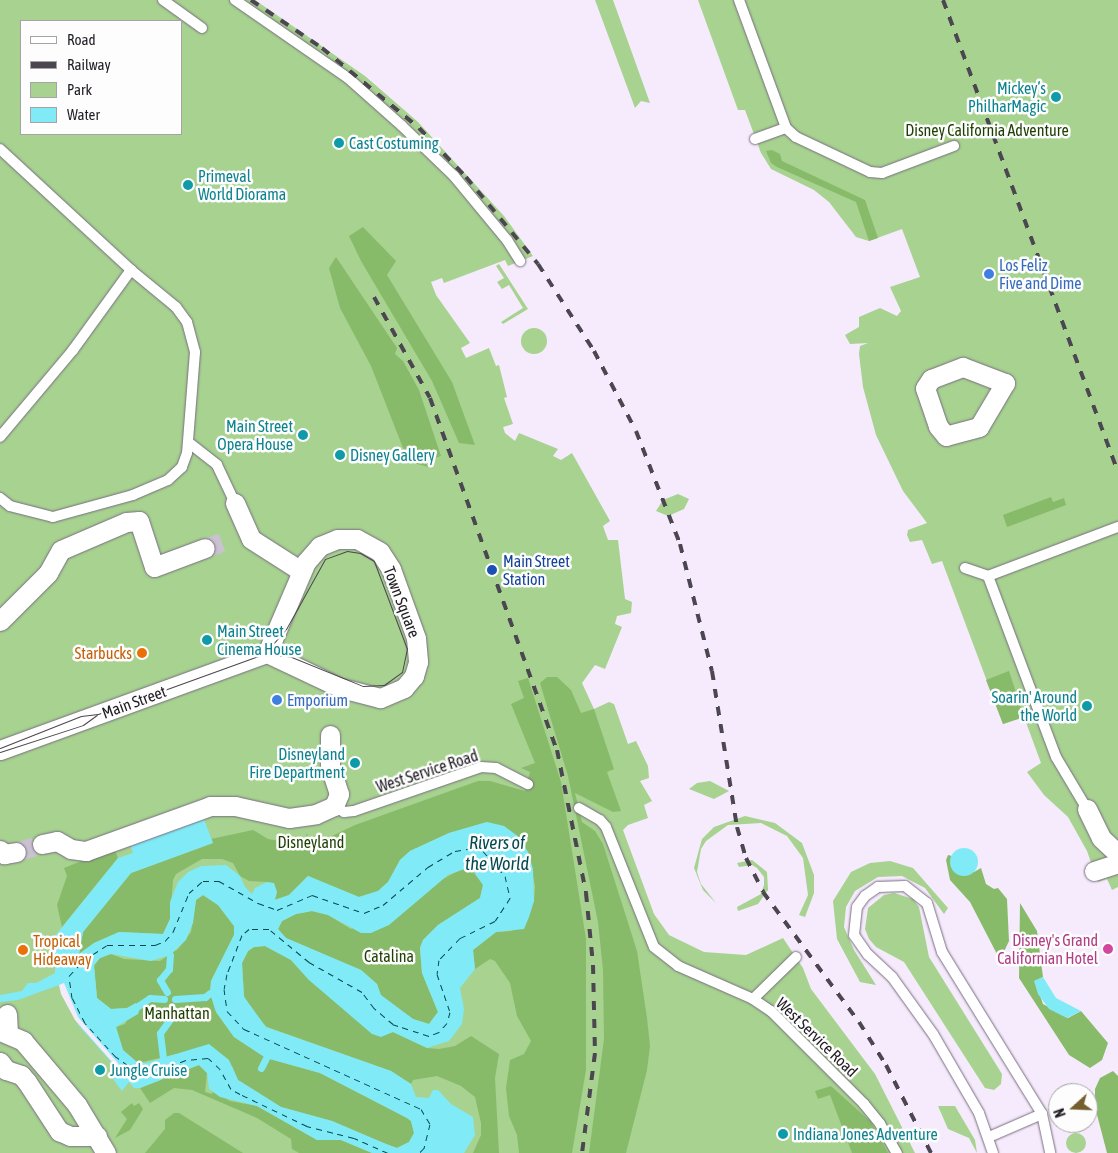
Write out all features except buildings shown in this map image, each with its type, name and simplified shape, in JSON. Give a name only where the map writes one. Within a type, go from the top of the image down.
[{"type":"street","points":[[234,503],[251,539],[301,571]]},
{"type":"street","points":[[0,621],[48,573],[61,550],[126,522],[139,521],[154,566],[205,548]]},
{"type":"street","name":"Town Square","points":[[358,539],[373,546],[391,569],[416,638],[418,662],[414,676],[398,692],[380,698],[341,688],[267,653],[301,571],[310,557],[327,542],[358,539]]},
{"type":"street","name":"Main Street","points":[[0,750],[267,653]]},
{"type":"street","points":[[42,844],[57,841],[71,849],[86,852],[210,806],[235,806],[289,818],[304,818],[334,806],[339,794],[330,766],[330,735]]},
{"type":"street","points":[[1087,809],[1101,838],[1118,854]]},
{"type":"street","points":[[1094,871],[1118,862]]},
{"type":"street","points":[[5,1026],[23,1041],[50,1076],[77,1105],[106,1153]]},
{"type":"street","points":[[0,1062],[6,1070],[21,1075],[33,1090],[59,1131],[70,1136],[97,1136]]},
{"type":"street","points":[[33,1090],[50,1076]]},
{"type":"lane","points":[[163,0],[202,28]]},
{"type":"lane","points":[[235,0],[348,78],[402,126],[454,176],[507,240],[520,261]]},
{"type":"lane","points":[[739,0],[786,128],[796,137],[870,172],[882,173],[954,146]]},
{"type":"lane","points":[[756,139],[786,128]]},
{"type":"lane","points":[[0,149],[131,270],[176,307],[194,338],[188,442],[182,467],[168,480],[115,500],[53,517],[10,506],[0,498]]},
{"type":"lane","points":[[0,437],[73,350],[131,270]]},
{"type":"lane","points":[[188,442],[217,465],[234,503]]},
{"type":"lane","points":[[965,568],[988,576],[1118,527]]},
{"type":"lane","points":[[988,576],[1056,756],[1087,809]]},
{"type":"lane","name":"West Service Road","points":[[334,806],[344,812],[354,811],[482,767],[496,768],[528,784]]},
{"type":"lane","name":"West Service Road","points":[[578,808],[600,820],[606,827],[654,947],[678,966],[753,999],[771,1011],[864,1104],[880,1124],[897,1153]]},
{"type":"lane","points":[[993,1153],[989,1137],[979,1113],[932,1034],[892,977],[868,955],[854,935],[857,907],[865,896],[878,887],[905,886],[927,903],[942,952],[1042,1114],[1050,1153]]},
{"type":"lane","points":[[753,999],[796,957]]},
{"type":"lane","points":[[989,1137],[1042,1114]]},
{"type":"green space","name":"Disneyland","points":[[0,0],[255,0],[365,76],[418,122],[504,216],[533,256],[508,266],[505,260],[444,283],[442,278],[431,282],[436,295],[470,343],[461,348],[466,358],[489,348],[496,366],[499,365],[507,397],[504,398],[513,424],[503,427],[505,433],[515,441],[519,433],[558,449],[553,456],[561,460],[572,453],[610,521],[603,526],[608,540],[618,540],[625,599],[632,602],[631,613],[617,616],[615,624],[622,627],[605,669],[595,665],[582,683],[594,709],[609,702],[614,704],[628,744],[636,741],[648,766],[649,778],[640,781],[652,801],[644,805],[648,818],[628,825],[623,830],[654,914],[669,935],[704,952],[746,955],[783,938],[803,968],[811,989],[875,1074],[915,1153],[0,1153]]},
{"type":"green space","points":[[595,0],[613,0],[650,103],[641,101],[635,108]]},
{"type":"green space","name":"Disney California Adventure","points":[[698,0],[1118,0],[1118,887],[1112,890],[1107,879],[1098,882],[1087,851],[1068,817],[1044,795],[1027,772],[1041,763],[1024,717],[1003,724],[942,561],[932,564],[922,540],[910,542],[907,535],[908,530],[927,523],[903,491],[876,435],[863,387],[859,354],[860,346],[868,343],[850,344],[845,335],[859,327],[859,317],[880,308],[897,316],[901,311],[890,287],[920,277],[902,229],[869,241],[856,237],[829,202],[814,190],[771,169],[761,153],[745,110],[738,110]]},
{"type":"green space","points":[[772,150],[780,154],[782,161],[865,200],[878,238],[869,241],[856,202],[777,167],[771,163],[766,151]]},
{"type":"green space","points":[[363,227],[396,261],[387,275],[452,382],[475,445],[459,443],[432,381],[361,261],[349,236]]},
{"type":"green space","points":[[336,257],[397,348],[395,354],[403,361],[419,390],[441,456],[429,460],[428,467],[414,463],[403,448],[371,366],[340,308],[329,268]]},
{"type":"green space","points":[[499,264],[528,309],[503,324],[501,322],[523,308],[509,285],[502,289],[497,282],[504,278],[496,266]]},
{"type":"green space","points":[[534,328],[543,332],[547,341],[543,350],[534,354],[525,350],[521,341],[525,332]]},
{"type":"green space","points":[[678,494],[689,499],[684,509],[668,516],[656,511],[663,500]]},
{"type":"green space","points":[[1051,497],[1053,502],[1064,498],[1066,505],[1007,527],[1003,515]]},
{"type":"green space","points":[[1009,671],[1024,717],[1003,724],[986,680]]},
{"type":"green space","points":[[547,677],[557,677],[571,690],[581,713],[594,709],[614,769],[607,772],[621,811],[613,812],[575,793],[582,822],[595,831],[603,844],[637,951],[647,1018],[650,1046],[647,1070],[626,1153],[589,1153],[604,1039],[603,970],[598,922],[568,776],[540,683]]},
{"type":"green space","points":[[528,678],[561,782],[586,939],[586,1070],[572,1153],[519,1153],[517,1135],[509,1116],[506,1088],[510,1060],[524,1054],[531,1041],[517,1016],[510,983],[495,961],[490,959],[475,969],[473,950],[496,932],[512,931],[534,901],[535,886],[528,852],[487,822],[449,833],[410,851],[400,860],[388,882],[378,891],[359,897],[308,876],[289,895],[274,900],[267,882],[249,881],[240,876],[233,863],[222,859],[202,859],[176,874],[173,880],[170,919],[163,934],[119,932],[94,943],[79,954],[83,932],[131,873],[213,843],[211,839],[253,830],[268,839],[303,845],[307,833],[311,846],[355,825],[478,781],[490,781],[525,791],[530,772],[521,768],[535,763],[511,704],[524,698],[518,681]]},
{"type":"green space","points":[[710,781],[729,791],[714,799],[689,789],[697,783]]},
{"type":"green space","points":[[745,816],[775,823],[802,843],[814,875],[814,893],[805,917],[799,915],[808,895],[803,858],[787,836],[761,823],[728,825],[706,841],[701,849],[697,872],[701,884],[716,903],[703,890],[694,868],[702,839],[714,827]]},
{"type":"green space","points":[[114,848],[118,858],[62,927],[57,905],[67,876],[64,868]]},
{"type":"green space","points":[[948,855],[952,856],[952,868],[974,872],[981,868],[986,884],[994,889],[998,888],[1007,899],[1009,941],[1000,960],[970,902],[950,880],[946,860]]},
{"type":"green space","points":[[752,860],[767,872],[768,890],[758,904],[738,911],[737,907],[761,894],[764,885],[764,877],[757,868],[752,865],[739,867],[737,863]]},
{"type":"green space","points":[[890,861],[913,868],[948,908],[944,914],[925,888],[902,876],[878,877],[855,891],[846,907],[844,927],[854,950],[876,985],[860,982],[837,939],[833,901],[851,872],[870,863]]},
{"type":"green space","name":"Catalina","points":[[465,867],[470,867],[480,878],[483,885],[480,898],[438,925],[423,940],[420,948],[422,973],[438,1012],[429,1024],[413,1019],[380,995],[377,984],[361,970],[286,938],[278,929],[282,921],[296,914],[312,911],[328,915],[351,929]]},
{"type":"green space","points":[[894,893],[913,899],[919,907],[929,957],[1002,1074],[1001,1084],[994,1090],[985,1088],[904,962],[876,947],[869,939],[865,929],[868,908],[884,895]]},
{"type":"green space","name":"Manhattan","points":[[203,895],[218,905],[234,926],[234,935],[211,981],[210,993],[216,1012],[234,1037],[266,1058],[320,1073],[407,1118],[411,1121],[414,1133],[409,1142],[397,1148],[332,1121],[281,1107],[238,1080],[232,1066],[177,1054],[138,1063],[123,1050],[116,1027],[125,1024],[136,1003],[127,1008],[111,1009],[97,998],[94,966],[100,958],[111,954],[124,959],[160,961],[178,949],[191,932],[196,900]]},
{"type":"green space","points":[[1020,903],[1037,931],[1043,977],[1035,981],[1043,1004],[1068,1018],[1081,1011],[1108,1043],[1102,1060],[1090,1068],[1069,1055],[1019,978]]},
{"type":"green space","points":[[265,946],[291,960],[309,980],[332,998],[388,1033],[393,1032],[427,1048],[439,1049],[455,1046],[471,1036],[499,1054],[495,1078],[499,1153],[473,1153],[481,1135],[481,1123],[475,1097],[461,1086],[437,1076],[413,1080],[411,1084],[391,1071],[267,1027],[259,1020],[244,996],[242,963],[248,951],[254,947]]},
{"type":"green space","points":[[199,1065],[207,1073],[205,1092],[212,1094],[213,1091],[230,1101],[257,1106],[317,1140],[341,1140],[372,1153],[299,1153],[292,1149],[291,1139],[257,1118],[192,1090],[174,1088],[150,1103],[140,1088]]},
{"type":"green space","points":[[1113,1071],[1118,1076],[1118,1153],[1107,1153],[1098,1118],[1098,1083],[1100,1078]]},
{"type":"green space","points":[[831,1086],[871,1122],[888,1153],[852,1153],[830,1095],[818,1099],[815,1091]]},
{"type":"green space","points":[[132,1103],[134,1106],[139,1103],[143,1109],[130,1130],[115,1138],[127,1119],[121,1112]]},
{"type":"green space","points":[[938,1106],[955,1106],[975,1140],[977,1153],[969,1138],[948,1129]]},
{"type":"green space","points":[[174,1113],[179,1113],[243,1153],[145,1153],[165,1129],[165,1120]]},
{"type":"green space","points":[[1072,1133],[1080,1133],[1086,1139],[1086,1147],[1080,1153],[1072,1153],[1066,1147],[1066,1139]]},
{"type":"water","name":"Rivers of the World","points":[[202,814],[213,843],[131,873],[83,932],[79,954],[94,943],[119,932],[163,934],[170,919],[170,902],[178,882],[188,872],[201,866],[226,865],[240,876],[245,887],[252,894],[255,888],[267,882],[274,883],[277,892],[275,900],[289,895],[308,876],[359,897],[378,891],[388,882],[400,860],[410,851],[449,833],[487,822],[504,826],[519,837],[528,852],[533,869],[534,901],[529,917],[524,929],[496,932],[473,950],[475,969],[460,988],[464,1009],[462,1024],[449,1041],[427,1048],[393,1032],[381,1037],[372,1034],[309,980],[291,960],[265,946],[254,947],[248,951],[242,963],[244,997],[266,1027],[391,1071],[411,1084],[416,1097],[429,1098],[433,1090],[438,1090],[451,1104],[473,1117],[475,1135],[464,1153],[372,1153],[341,1140],[317,1140],[257,1106],[220,1097],[209,1089],[207,1073],[199,1065],[140,1088],[134,1088],[129,1082],[122,1091],[113,1079],[121,1073],[79,1026],[59,985],[18,1000],[0,1002],[0,995],[22,991],[28,983],[36,983],[55,973],[55,936],[118,858],[133,853],[129,841]],"holes":[[[470,867],[483,885],[480,898],[438,925],[423,940],[420,948],[422,973],[438,1012],[429,1024],[413,1019],[381,995],[377,984],[361,970],[286,938],[278,929],[282,921],[296,914],[312,911],[328,915],[361,933],[371,933],[389,925],[448,875]],[[203,895],[218,905],[234,926],[234,935],[211,981],[210,993],[216,1012],[234,1037],[266,1058],[320,1073],[407,1118],[411,1121],[414,1133],[409,1142],[397,1148],[332,1121],[281,1107],[238,1080],[229,1060],[209,1044],[146,1063],[138,1063],[123,1050],[116,1027],[138,1014],[140,1008],[136,1003],[127,1008],[111,1009],[97,998],[94,965],[100,958],[111,954],[151,961],[170,955],[186,940],[193,923],[196,900]]]},
{"type":"water","points":[[964,848],[974,852],[978,862],[974,872],[964,876],[954,872],[950,862],[954,852]]},
{"type":"water","points":[[1043,977],[1056,998],[1081,1011],[1067,1018],[1049,1009],[1038,994],[1034,981]]},
{"type":"pier","points":[[64,983],[78,1017],[118,1063],[122,1073],[75,1020],[61,994],[59,985]]},
{"type":"waterway","points":[[167,992],[160,980],[169,969],[170,955]]},
{"type":"waterway","points":[[175,999],[205,997],[210,993]]},
{"type":"waterway","points":[[138,1006],[150,998],[164,999]]},
{"type":"waterway","points":[[163,1058],[160,1033],[171,1018],[172,1008]]},
{"type":"waterway","points":[[261,1068],[266,1058]]},
{"type":"ferry route","points":[[388,1153],[354,1138],[307,1126],[240,1094],[231,1089],[220,1069],[208,1058],[186,1060],[146,1075],[137,1072],[116,1057],[85,1023],[72,998],[69,976],[84,960],[107,945],[155,945],[165,941],[173,932],[189,893],[203,881],[219,881],[258,903],[277,910],[312,895],[364,913],[383,905],[428,867],[455,851],[474,848],[483,851],[505,876],[510,898],[495,921],[460,938],[439,960],[437,974],[450,1012],[447,1023],[439,1032],[429,1036],[393,1024],[374,1008],[362,992],[309,962],[269,929],[249,929],[242,935],[227,974],[224,989],[227,1011],[244,1029],[421,1109],[430,1124],[424,1148],[419,1153]]},
{"type":"tunnel","points":[[205,548],[222,542]]},
{"type":"tunnel","points":[[16,852],[42,844]]},
{"type":"tram line","points":[[0,748],[81,716],[98,714],[264,654],[289,656],[363,686],[384,685],[402,672],[407,649],[374,561],[360,553],[347,551],[325,559],[286,629],[264,654]]},
{"type":"tram line","points":[[0,752],[83,725],[97,715]]},
{"type":"railway","points":[[251,0],[322,48],[419,128],[466,177],[538,264],[594,351],[636,431],[680,544],[712,671],[737,827],[746,858],[763,892],[859,1022],[886,1065],[931,1153]]},
{"type":"railway","points":[[943,0],[1118,472]]},
{"type":"railway","points":[[374,297],[430,398],[557,750],[586,893],[593,965],[595,1053],[582,1153]]},
{"type":"place","name":"Mickey’s PhilharMagic","points":[[1056,97]]},
{"type":"place","name":"Cast Costuming","points":[[339,143]]},
{"type":"place","name":"Primeval World Diorama","points":[[188,185]]},
{"type":"place","name":"Los Feliz Five and Dime","points":[[989,274]]},
{"type":"place","name":"Main Street Opera House","points":[[303,435]]},
{"type":"place","name":"Disney Gallery","points":[[340,455]]},
{"type":"place","name":"Main Street Station","points":[[492,570]]},
{"type":"place","name":"Main Street Cinema House","points":[[207,640]]},
{"type":"place","name":"Starbucks","points":[[142,653]]},
{"type":"place","name":"Emporium","points":[[277,700]]},
{"type":"place","name":"Soarin' Around the World","points":[[1087,706]]},
{"type":"place","name":"Disneyland Fire Department","points":[[355,763]]},
{"type":"place","name":"Disney's Grand Californian Hotel","points":[[1108,949]]},
{"type":"place","name":"Tropical Hideaway","points":[[23,950]]},
{"type":"place","name":"Jungle Cruise","points":[[100,1070]]},
{"type":"place","name":"Indiana Jones Adventure","points":[[783,1134]]}]
